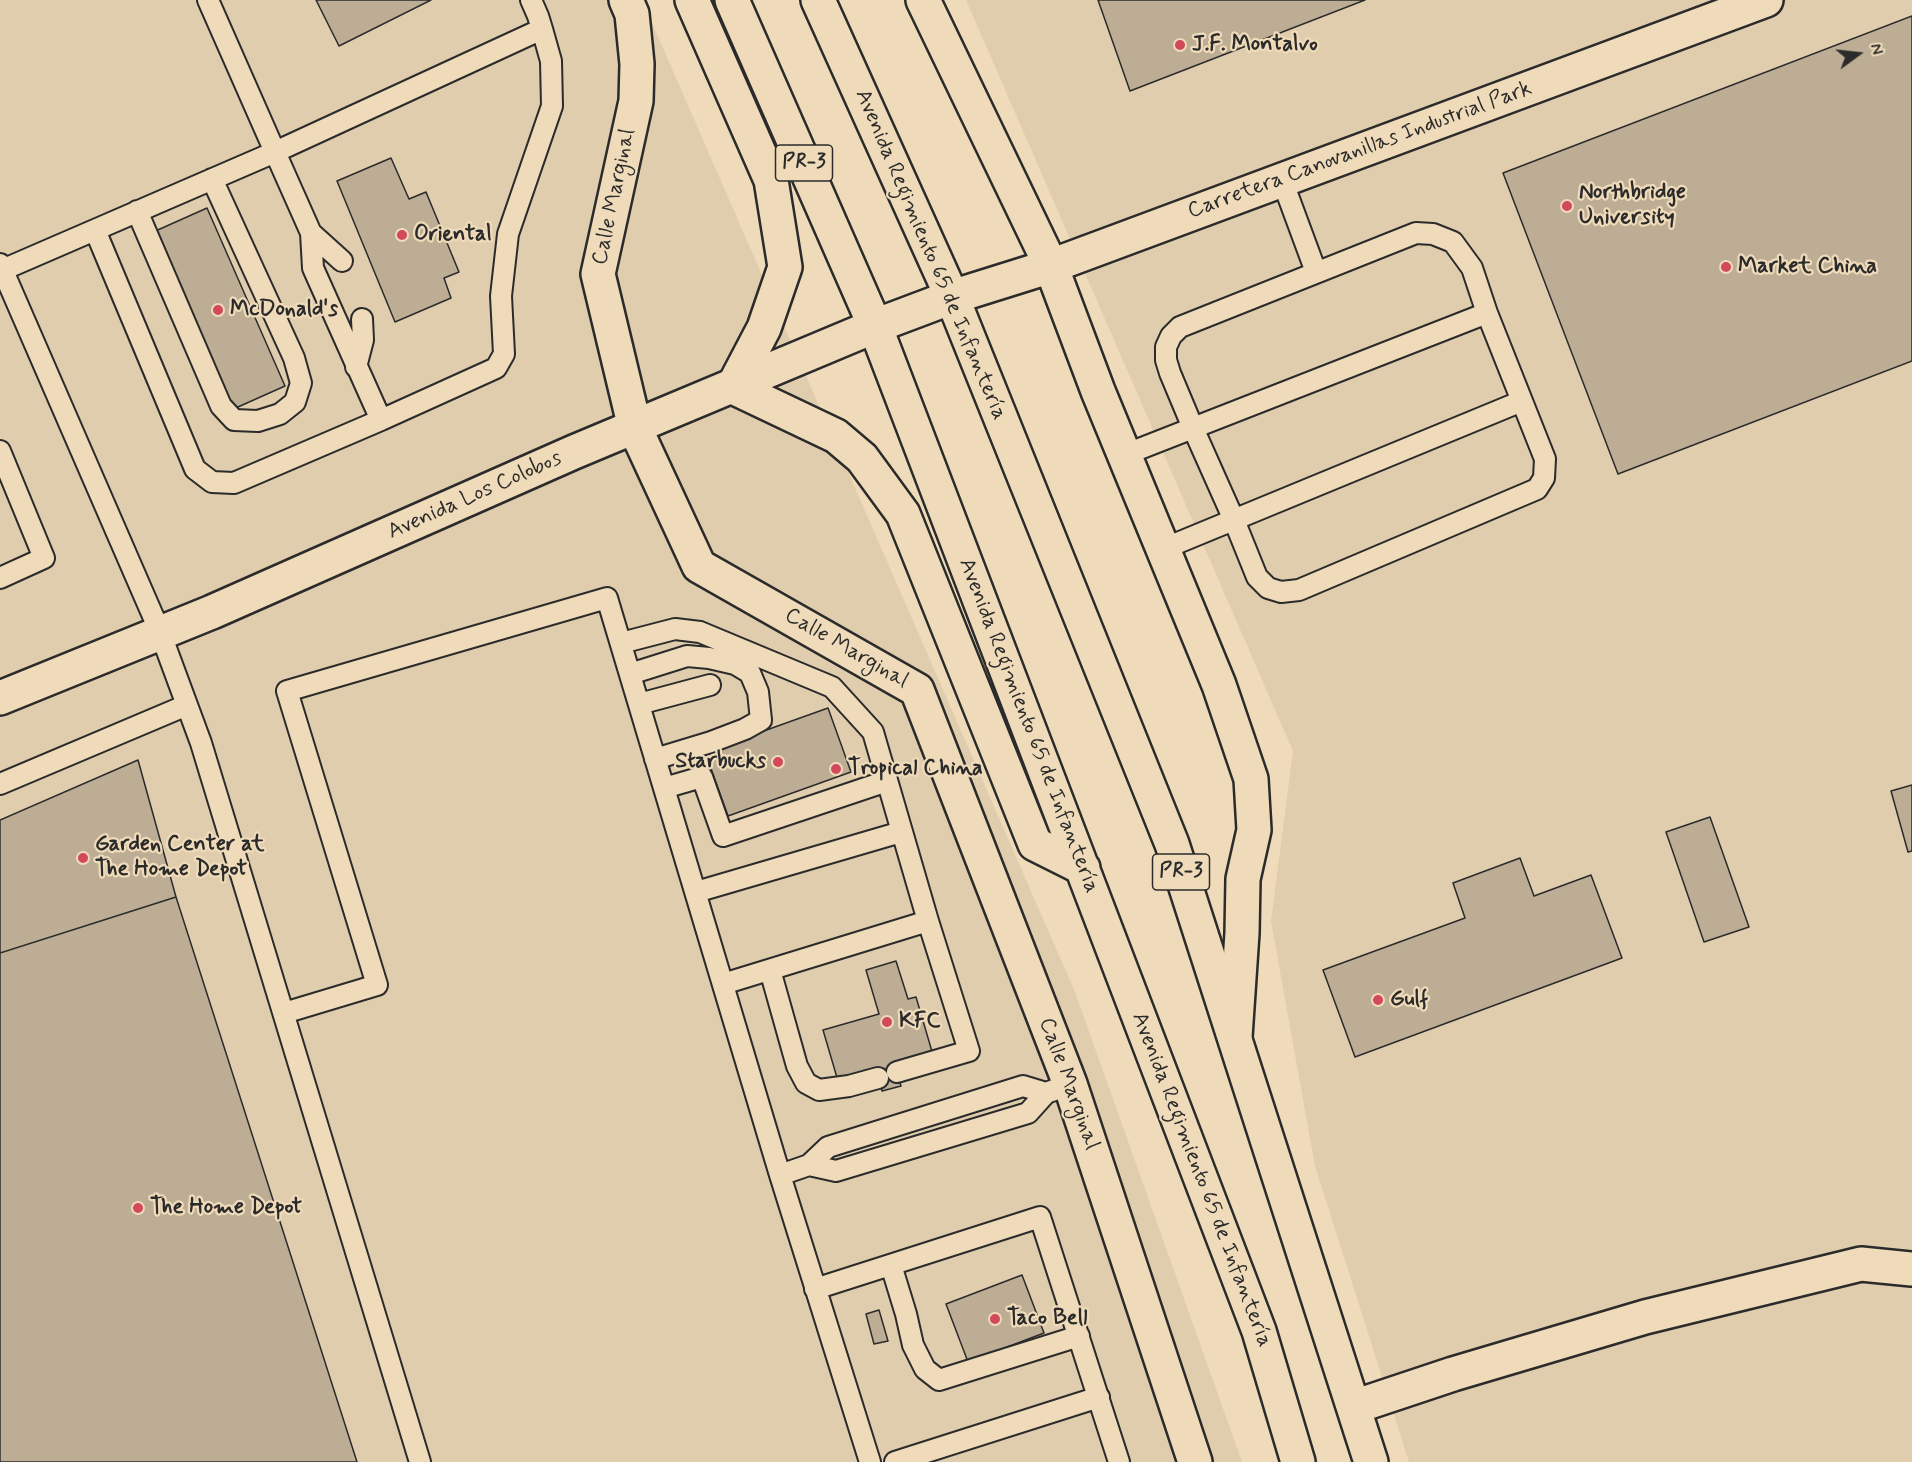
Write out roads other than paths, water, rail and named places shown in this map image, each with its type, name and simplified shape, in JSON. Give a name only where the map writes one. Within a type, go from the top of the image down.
[{"type":"street","name":"Calle Marginal","points":[[626,0],[632,14],[637,64],[636,101],[598,274],[635,428],[699,566],[917,690],[1058,1088],[1195,1462]]},
{"type":"street","points":[[692,0],[771,180],[785,267],[764,328],[733,387],[836,436],[862,458],[903,514],[1035,844],[1083,868]]},
{"type":"street","name":"Avenida Regimiento 65 de Infantería","points":[[732,0],[875,326],[1259,1331],[1298,1462]]},
{"type":"street","name":"Avenida Regimiento 65 de Infantería","points":[[818,0],[952,297],[1172,844],[1371,1462]]},
{"type":"street","points":[[923,0],[1051,266],[1124,455],[1219,685],[1251,779],[1254,830],[1243,879],[1235,1037]]},
{"type":"street","name":"Carretera Canovanillas Industrial Park","points":[[952,297],[1051,266],[1766,0]]},
{"type":"street","name":"Avenida Los Colobos","points":[[0,698],[212,612],[574,452],[875,326],[952,297]]},
{"type":"street","points":[[1354,1407],[1453,1374],[1656,1314],[1861,1264],[1912,1269]]},
{"type":"lane","points":[[208,0],[311,233],[314,268],[381,420]]},
{"type":"lane","points":[[95,230],[195,469],[212,482],[234,483],[496,368],[504,354],[501,296],[508,234],[552,106],[551,61],[531,0]]},
{"type":"lane","points":[[420,1462],[201,743],[160,632],[1,268],[275,152],[542,29]]},
{"type":"lane","points":[[137,211],[221,406],[234,420],[258,421],[280,414],[295,402],[301,383],[294,358],[212,179]]},
{"type":"lane","points":[[1282,180],[1316,272]]},
{"type":"lane","points":[[311,233],[342,261]]},
{"type":"lane","points":[[1416,233],[1433,234],[1453,242],[1472,268],[1487,313],[1545,459],[1544,478],[1537,489],[1299,590],[1281,592],[1263,584],[1257,578],[1166,360],[1166,347],[1171,336],[1180,327],[1416,233]]},
{"type":"lane","points":[[1124,455],[1487,313]]},
{"type":"lane","points":[[356,367],[363,340],[362,319]]},
{"type":"lane","points":[[1163,549],[1522,401]]},
{"type":"lane","points":[[0,451],[44,558],[0,578]]},
{"type":"lane","points":[[284,1013],[377,985],[287,691],[607,598],[780,1175],[870,1462]]},
{"type":"lane","points":[[621,643],[675,629],[700,633],[832,687],[873,732],[901,832],[969,1051],[897,1072]]},
{"type":"lane","points":[[630,674],[687,656],[709,658],[735,664],[750,673],[758,692],[760,720],[745,729],[711,742],[656,759]]},
{"type":"lane","points":[[639,704],[710,684]]},
{"type":"lane","points":[[0,784],[187,705]]},
{"type":"lane","points":[[664,788],[702,777],[723,836],[887,781]]},
{"type":"lane","points":[[696,892],[901,832]]},
{"type":"lane","points":[[723,984],[928,921]]},
{"type":"lane","points":[[770,970],[797,1065],[806,1083],[819,1090],[849,1086],[878,1078]]},
{"type":"lane","points":[[780,1175],[809,1165],[828,1147],[1023,1086],[1058,1088]]},
{"type":"lane","points":[[809,1165],[836,1171],[1028,1113],[1058,1088]]},
{"type":"lane","points":[[815,1289],[1040,1217],[1119,1462]]},
{"type":"lane","points":[[891,1265],[913,1345],[925,1369],[939,1380],[1079,1336]]},
{"type":"lane","points":[[895,1462],[1099,1397]]},
{"type":"place","name":"J.F. Montalvo","points":[[1180,45]]},
{"type":"place","name":"Northbridge University","points":[[1567,206]]},
{"type":"place","name":"Oriental","points":[[402,235]]},
{"type":"place","name":"Market China","points":[[1726,267]]},
{"type":"place","name":"McDonald's","points":[[218,310]]},
{"type":"place","name":"Starbucks","points":[[778,762]]},
{"type":"place","name":"Tropical China","points":[[836,769]]},
{"type":"place","name":"Garden Center at The Home Depot","points":[[83,858]]},
{"type":"place","name":"Gulf","points":[[1378,1000]]},
{"type":"place","name":"KFC","points":[[887,1022]]},
{"type":"place","name":"The Home Depot","points":[[138,1208]]},
{"type":"place","name":"Taco Bell","points":[[995,1319]]}]
